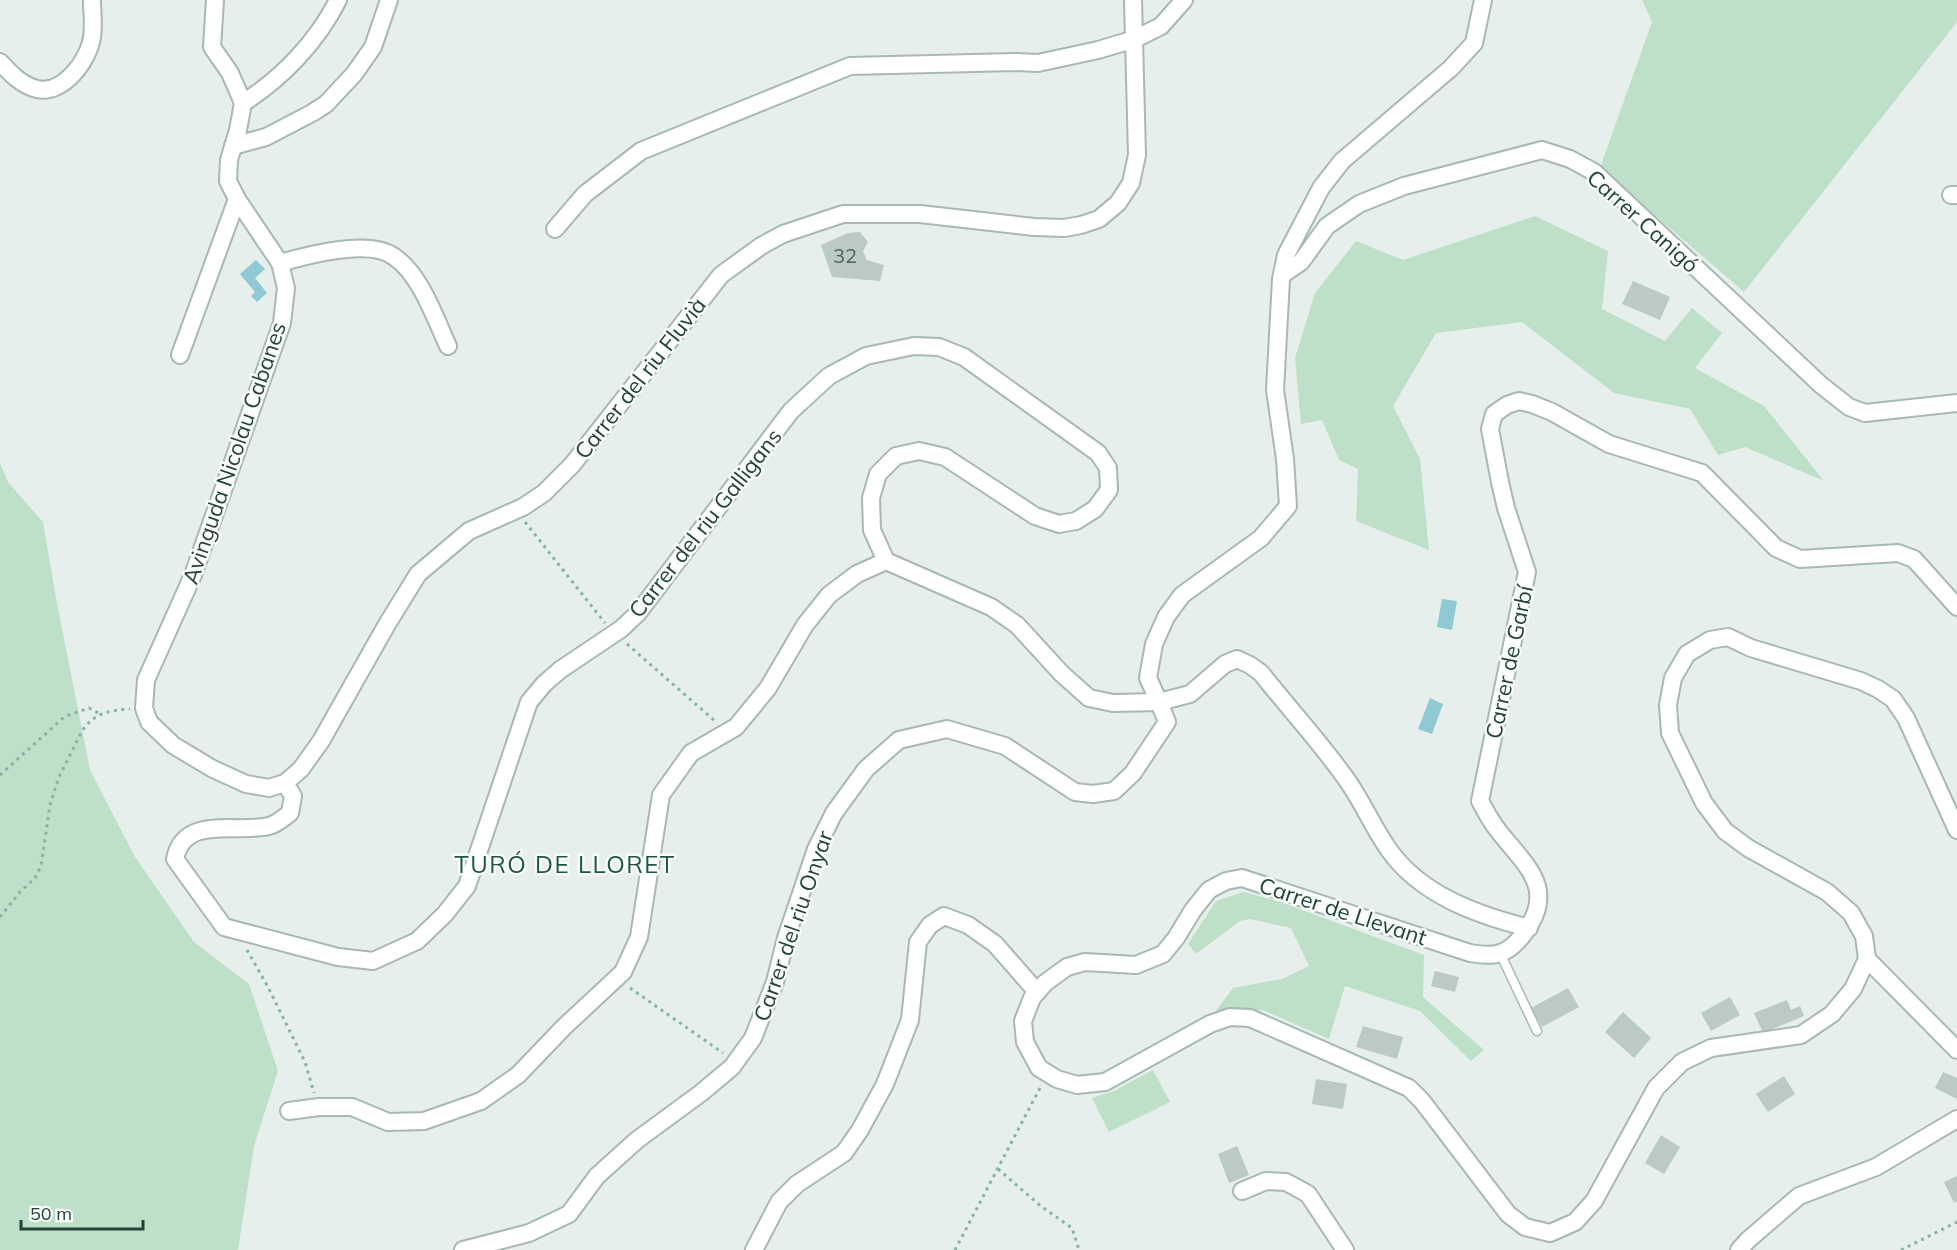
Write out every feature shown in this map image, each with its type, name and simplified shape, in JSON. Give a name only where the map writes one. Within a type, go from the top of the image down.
[{"type":"street","points":[[0,62],[14,78],[36,89],[50,89],[69,79],[81,65],[92,38],[92,0]]},
{"type":"street","points":[[215,0],[212,47],[230,73],[243,104],[282,75],[324,26],[338,0]]},
{"type":"street","points":[[233,146],[266,137],[312,114],[326,104],[354,74],[373,47],[389,0]]},
{"type":"street","name":"Carrer del riu Fluvià","points":[[285,783],[301,769],[321,741],[418,574],[469,531],[515,510],[544,493],[572,465],[721,275],[761,246],[783,234],[843,214],[920,214],[1023,226],[1064,228],[1099,219],[1119,202],[1131,183],[1137,155],[1133,0]]},
{"type":"street","points":[[555,229],[585,194],[641,151],[850,66],[1038,63],[1135,39],[1161,26],[1184,0]]},
{"type":"street","points":[[1159,702],[1148,678],[1154,644],[1166,617],[1182,595],[1261,538],[1288,506],[1285,459],[1275,390],[1282,275],[1286,255],[1320,188],[1342,161],[1451,68],[1474,43],[1483,0]]},
{"type":"street","name":"Avinguda Nicolau Cabanes","points":[[144,708],[146,680],[193,575],[282,323],[286,288],[280,263],[237,199],[228,181],[229,160],[243,104]]},
{"type":"street","name":"Carrer Canigó","points":[[1282,275],[1300,262],[1327,226],[1359,204],[1404,186],[1542,150],[1570,159],[1594,172],[1821,385],[1849,407],[1864,413],[1957,403]]},
{"type":"street","points":[[180,355],[237,199]]},
{"type":"street","points":[[280,263],[310,254],[367,248],[392,255],[407,269],[425,296],[448,346]]},
{"type":"street","name":"Carrer del riu Galligans","points":[[285,783],[293,796],[290,813],[273,825],[251,829],[215,828],[197,831],[177,847],[175,859],[224,927],[338,957],[373,961],[417,941],[445,914],[467,886],[529,702],[560,670],[614,634],[638,613],[791,411],[829,376],[866,356],[914,346],[939,347],[964,357],[1098,453],[1108,468],[1109,490],[1095,509],[1076,520],[1059,524],[1035,516],[945,457],[919,451],[896,456],[879,474],[871,498],[872,530],[886,561]]},
{"type":"street","name":"Carrer de Garbí","points":[[1529,928],[1538,903],[1537,882],[1524,860],[1497,828],[1480,801],[1527,572],[1500,482],[1490,429],[1494,414],[1507,405],[1519,401],[1532,404],[1552,412],[1609,444],[1702,473],[1776,548],[1800,559],[1898,553],[1914,559],[1957,607]]},
{"type":"street","points":[[289,1111],[318,1107],[352,1107],[388,1122],[424,1121],[481,1101],[518,1075],[564,1027],[623,972],[639,937],[648,891],[661,795],[691,753],[736,727],[768,688],[805,625],[829,595],[857,574],[886,561],[991,607],[1017,626],[1062,674],[1089,698],[1113,703],[1159,702],[1190,694],[1225,664],[1237,659],[1250,665],[1261,673],[1348,781],[1388,849],[1407,873],[1433,892],[1498,920],[1529,928],[1512,948],[1500,953]]},
{"type":"street","points":[[1047,1074],[1077,1085],[1105,1082],[1210,1024],[1230,1017],[1250,1018],[1409,1088],[1422,1101],[1508,1214],[1525,1227],[1550,1233],[1575,1222],[1594,1201],[1656,1088],[1682,1062],[1711,1048],[1801,1035],[1832,1014],[1853,989],[1867,959],[1864,936],[1851,913],[1827,892],[1748,848],[1725,831],[1704,803],[1670,733],[1668,705],[1673,678],[1688,654],[1710,640],[1728,637],[1751,648],[1878,688],[1893,699],[1906,718],[1957,830]]},
{"type":"street","name":"Carrer del riu Onyar","points":[[463,1250],[529,1233],[569,1214],[597,1176],[637,1140],[701,1093],[735,1062],[753,1038],[775,982],[786,938],[812,860],[834,813],[866,769],[899,740],[947,729],[1005,746],[1076,792],[1093,794],[1114,791],[1133,773],[1167,722],[1159,702]]},
{"type":"street","points":[[144,708],[149,722],[173,745],[213,769],[246,784],[269,788],[285,783]]},
{"type":"street","name":"Carrer de Llevant","points":[[1047,1074],[1039,1068],[1025,1042],[1023,1021],[1032,998],[1045,983],[1067,967],[1085,962],[1136,965],[1163,954],[1176,938],[1192,910],[1209,890],[1226,881],[1242,878],[1470,953],[1491,956],[1500,953]]},
{"type":"street","points":[[754,1250],[779,1202],[797,1184],[844,1153],[865,1121],[885,1084],[910,1020],[918,942],[930,925],[945,916],[968,925],[995,944],[1037,992]]},
{"type":"street","points":[[1867,959],[1957,1050]]},
{"type":"street","points":[[1739,1250],[1799,1196],[1876,1167],[1957,1119]]},
{"type":"street","points":[[1242,1191],[1266,1181],[1286,1182],[1308,1194],[1346,1250]]},
{"type":"lane","points":[[1500,953],[1537,1030]]},
{"type":"path","points":[[515,510],[614,634],[728,732]]},
{"type":"path","points":[[0,775],[69,715],[88,708],[100,714]]},
{"type":"path","points":[[0,917],[38,872],[45,852],[50,805],[59,777],[82,731],[87,724],[107,711],[144,708]]},
{"type":"path","points":[[235,930],[268,987],[305,1062],[318,1107]]},
{"type":"path","points":[[616,978],[735,1062]]},
{"type":"path","points":[[955,1250],[1047,1074]]},
{"type":"path","points":[[998,1170],[1042,1208],[1072,1228],[1079,1250]]},
{"type":"path","points":[[1901,1250],[1957,1222]]},
{"type":"green space","points":[[1642,0],[1957,0],[1957,22],[1744,292],[1600,168],[1652,22]]},
{"type":"green space","points":[[1535,216],[1608,251],[1602,309],[1665,341],[1692,308],[1722,333],[1695,368],[1764,406],[1824,481],[1745,447],[1718,455],[1690,409],[1614,393],[1522,322],[1436,333],[1393,406],[1420,459],[1429,550],[1356,521],[1358,469],[1339,460],[1322,420],[1301,424],[1295,358],[1315,293],[1356,241],[1403,260]]},
{"type":"green space","points":[[0,463],[8,482],[43,522],[90,770],[135,857],[194,942],[249,984],[278,1071],[254,1146],[238,1250],[0,1250]]},
{"type":"green space","points":[[1243,892],[1275,900],[1424,955],[1423,997],[1484,1050],[1471,1061],[1420,1011],[1345,986],[1329,1039],[1263,1010],[1215,1012],[1233,988],[1282,979],[1309,966],[1291,928],[1250,919],[1240,921],[1196,954],[1188,944],[1216,901]]},
{"type":"green space","points":[[1153,1070],[1170,1102],[1109,1132],[1092,1098],[1114,1091]]},
{"type":"water","points":[[256,260],[265,269],[255,278],[267,293],[257,302],[251,296],[255,292],[240,274]]},
{"type":"water","points":[[1442,599],[1457,601],[1452,630],[1437,627]]},
{"type":"water","points":[[1430,698],[1443,704],[1432,734],[1418,729]]},
{"type":"building","points":[[860,232],[868,242],[863,251],[867,260],[884,265],[880,281],[832,277],[821,245],[848,233]]},
{"type":"building","points":[[1633,281],[1670,297],[1660,320],[1622,304]]},
{"type":"building","points":[[1435,971],[1459,977],[1455,992],[1431,986]]},
{"type":"building","points":[[1568,988],[1579,1007],[1542,1027],[1531,1008]]},
{"type":"building","points":[[1730,997],[1740,1015],[1711,1031],[1701,1013]]},
{"type":"building","points":[[1787,1000],[1791,1010],[1800,1006],[1804,1016],[1763,1033],[1754,1013]]},
{"type":"building","points":[[1623,1012],[1651,1038],[1634,1058],[1605,1032]]},
{"type":"building","points":[[1363,1026],[1403,1037],[1397,1059],[1356,1047]]},
{"type":"building","points":[[1943,1072],[1957,1078],[1957,1099],[1935,1088]]},
{"type":"building","points":[[1784,1076],[1795,1094],[1768,1112],[1756,1094]]},
{"type":"building","points":[[1316,1079],[1347,1084],[1343,1109],[1312,1104]]},
{"type":"building","points":[[1661,1135],[1680,1147],[1664,1174],[1645,1163]]},
{"type":"building","points":[[1237,1146],[1249,1175],[1229,1183],[1218,1154]]},
{"type":"building","points":[[1957,1176],[1957,1201],[1954,1203],[1944,1182]]},
{"type":"district","name":"TURÓ DE LLORET","points":[[565,864]]}]
